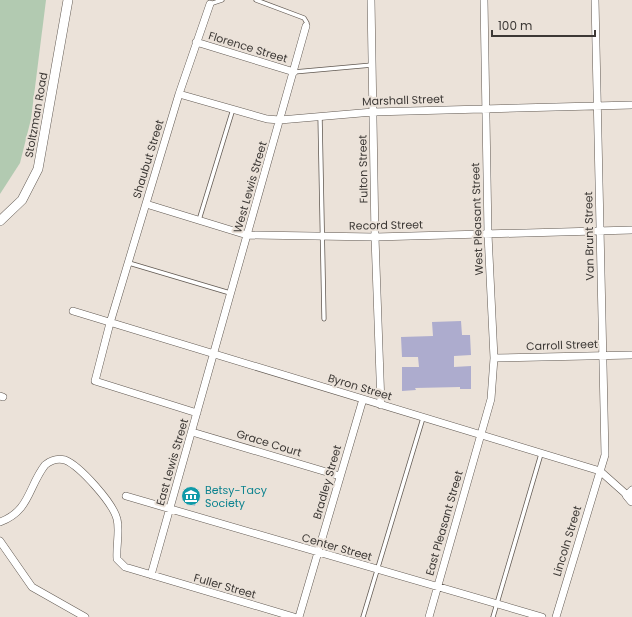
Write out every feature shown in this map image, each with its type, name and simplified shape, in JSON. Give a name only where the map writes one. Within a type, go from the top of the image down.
[{"type":"street","name":"Stoltzman Road","points":[[0,221],[22,200],[38,170],[68,0]]},
{"type":"street","name":"West Pleasant Street","points":[[481,435],[490,399],[494,358],[488,234],[484,0]]},
{"type":"street","name":"Van Brunt Street","points":[[595,0],[605,455],[600,472]]},
{"type":"street","name":"Fulton Street","points":[[371,3],[375,237],[381,405]]},
{"type":"street","name":"Shaubut Street","points":[[197,413],[95,381],[110,323],[179,94],[210,4]]},
{"type":"street","name":"West Lewis Street","points":[[214,354],[306,26]]},
{"type":"street","name":"Florence Street","points":[[196,42],[294,72]]},
{"type":"street","name":"Marshall Street","points":[[179,94],[268,119],[280,120],[373,112],[632,105]]},
{"type":"street","name":"Record Street","points":[[146,204],[248,235],[375,237],[632,230]]},
{"type":"street","name":"Byron Street","points":[[72,311],[600,472],[630,495]]},
{"type":"street","name":"East Lewis Street","points":[[151,575],[214,354]]},
{"type":"street","name":"Carroll Street","points":[[494,358],[632,354]]},
{"type":"street","name":"Bradley Street","points":[[299,617],[363,399]]},
{"type":"street","name":"Grace Court","points":[[192,432],[340,476]]},
{"type":"street","name":"East Pleasant Street","points":[[429,617],[481,435]]},
{"type":"street","name":"Fuller Street","points":[[0,522],[12,517],[19,511],[45,465],[50,460],[64,460],[72,464],[89,481],[113,510],[117,519],[118,529],[117,559],[125,567],[294,617]]},
{"type":"street","name":"Lincoln Street","points":[[556,617],[600,472]]},
{"type":"street","name":"Center Street","points":[[126,496],[542,617]]},
{"type":"street","points":[[0,541],[32,587],[85,617]]},
{"type":"lane","points":[[210,4],[222,0]]},
{"type":"lane","points":[[256,0],[304,18],[307,23],[306,26]]},
{"type":"lane","points":[[294,72],[373,65]]},
{"type":"lane","points":[[198,220],[233,109]]},
{"type":"lane","points":[[320,116],[324,319]]},
{"type":"lane","points":[[128,263],[231,293]]},
{"type":"lane","points":[[363,617],[423,418]]},
{"type":"lane","points":[[493,617],[541,454]]},
{"type":"green space","points":[[0,0],[46,0],[31,119],[20,163],[0,194]]},
{"type":"building","points":[[461,321],[462,335],[470,335],[471,355],[454,356],[454,367],[471,366],[471,389],[460,389],[460,387],[415,388],[416,390],[402,391],[402,367],[419,367],[418,357],[402,357],[401,337],[433,336],[432,322]]},
{"type":"building","name":"Betsy-Tacy Society","points":[[188,487],[198,490],[195,506],[184,503]]},
{"type":"place","name":"Betsy-Tacy Society","points":[[191,496]]}]
